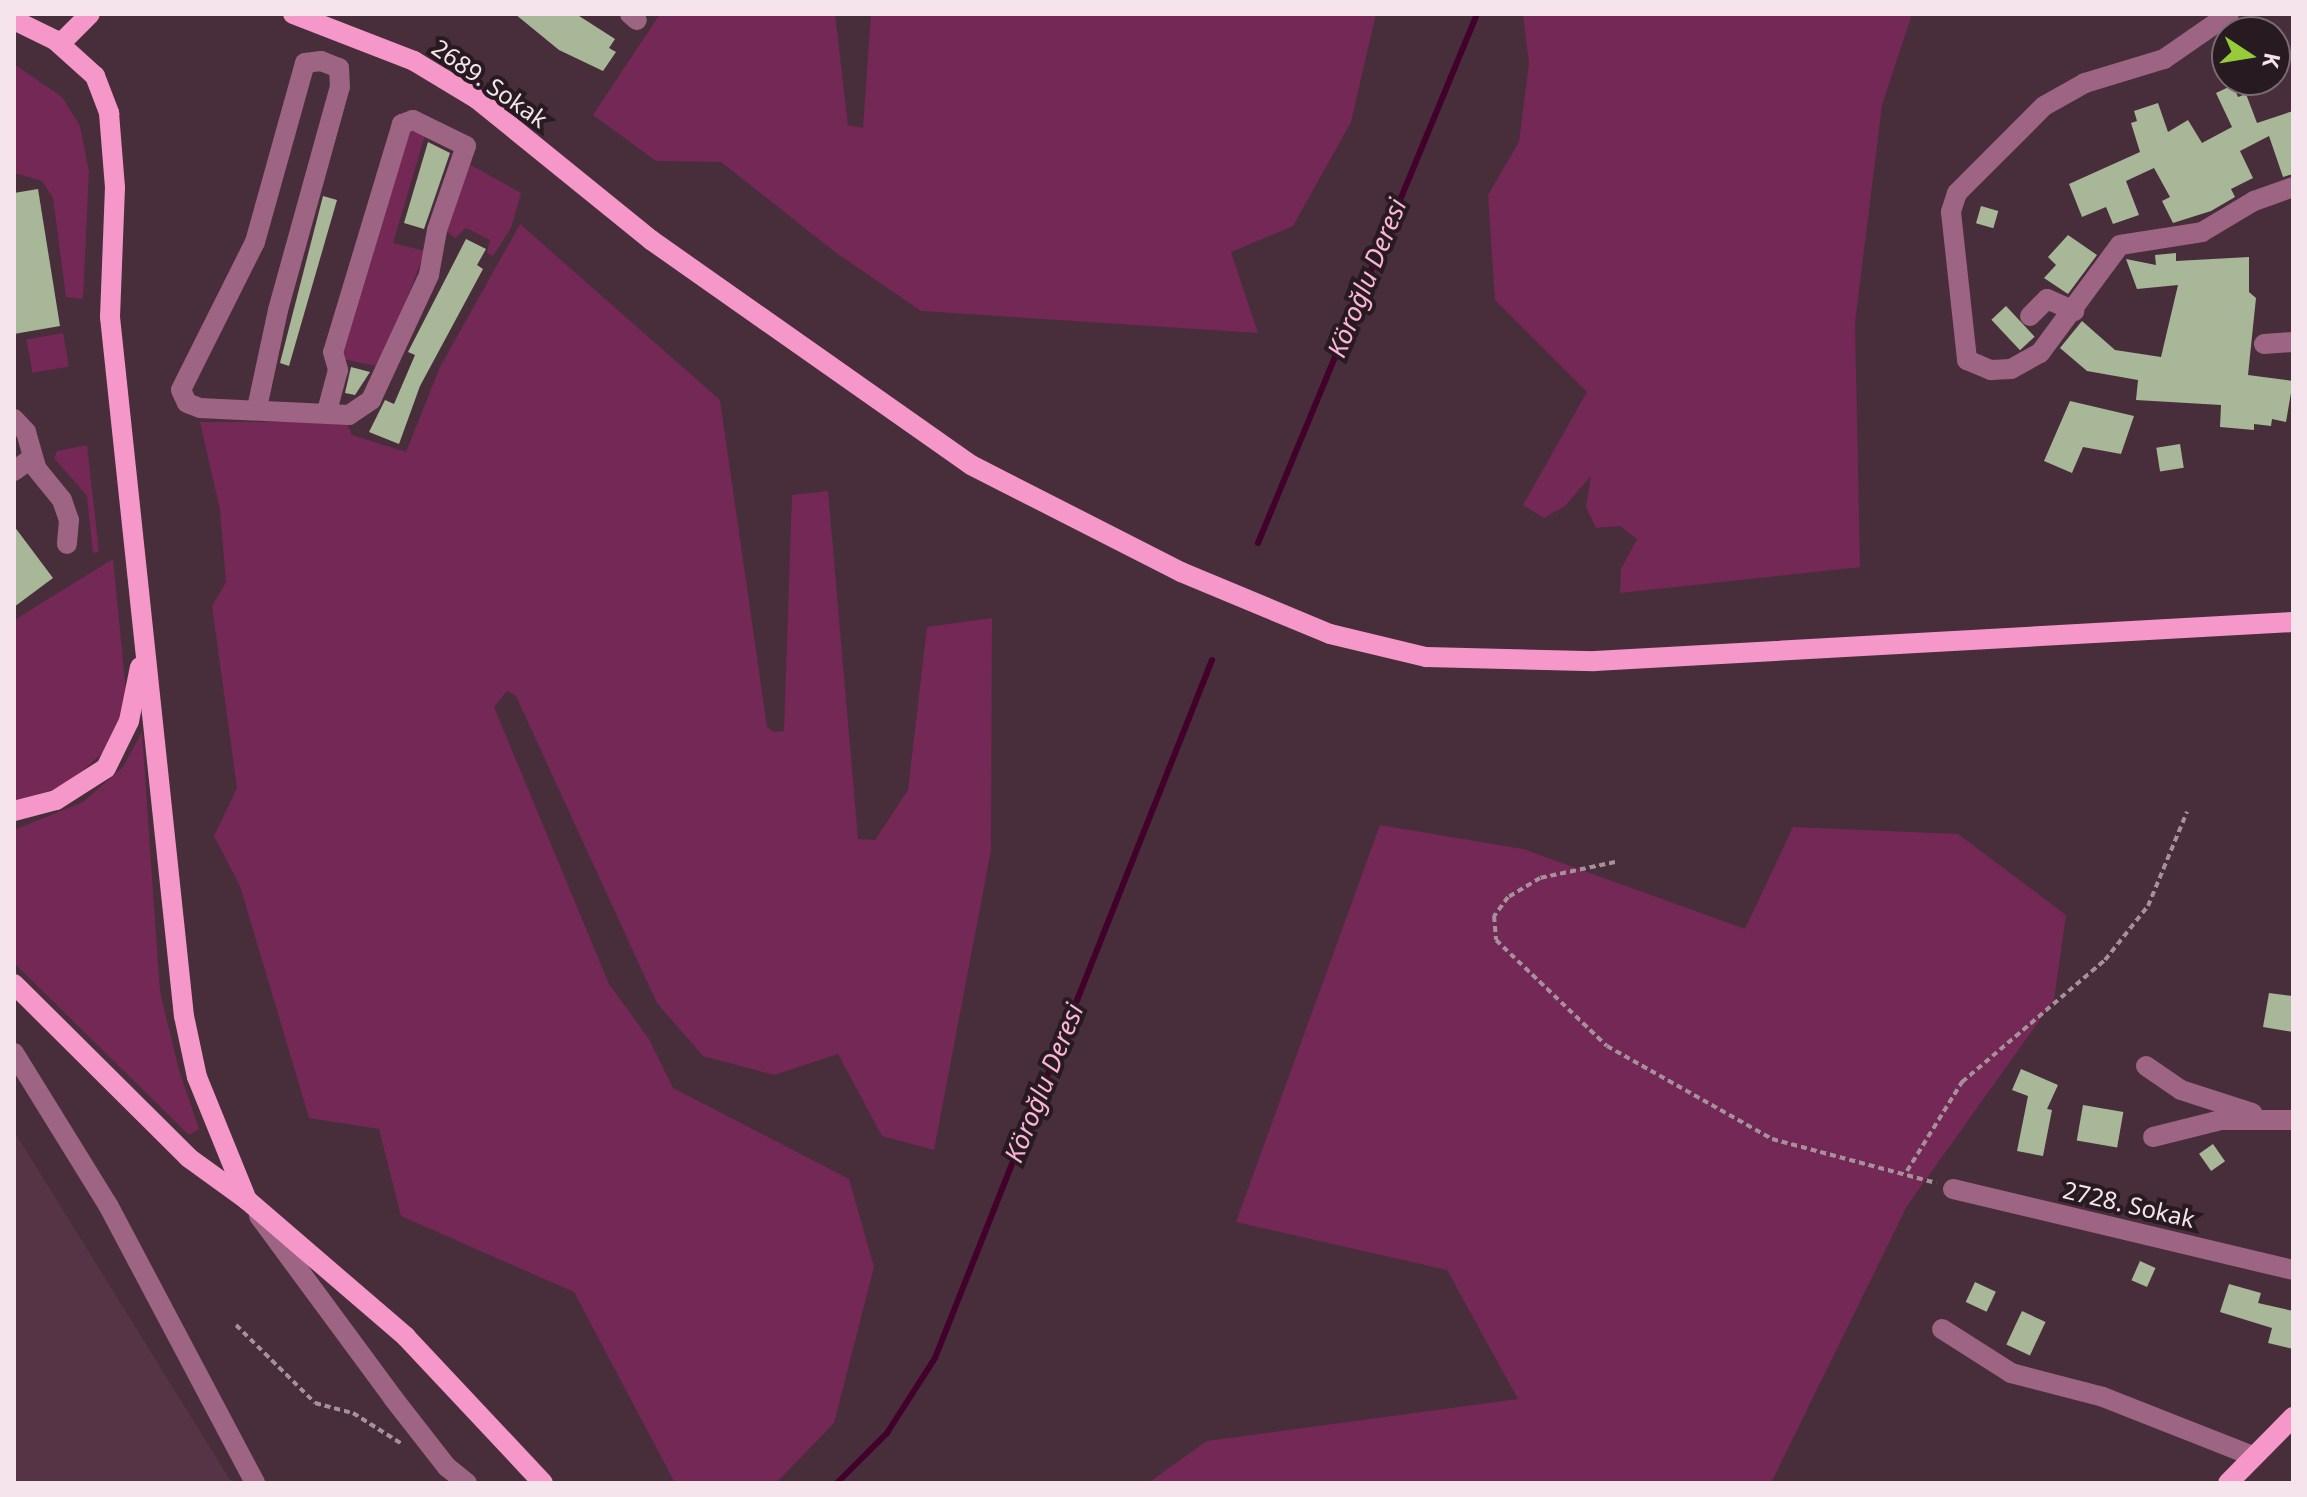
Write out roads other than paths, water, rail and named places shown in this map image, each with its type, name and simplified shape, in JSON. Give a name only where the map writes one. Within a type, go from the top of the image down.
[{"type":"main road","points":[[60,44],[90,14]]},
{"type":"main road","name":"2689. Sokak","points":[[293,14],[414,61],[464,92],[651,240],[971,465],[1194,578],[1286,618],[1388,650],[1426,657],[1595,661],[2293,622]]},
{"type":"main road","points":[[14,20],[60,44],[95,76],[109,113],[115,187],[110,317],[184,1016],[197,1077],[247,1200]]},
{"type":"main road","points":[[14,811],[56,800],[106,768],[129,721],[144,635]]},
{"type":"main road","points":[[14,984],[189,1158],[247,1200],[406,1337],[543,1483]]},
{"type":"main road","points":[[2228,1483],[2293,1417]]},
{"type":"street","points":[[2229,14],[2164,59],[2085,83],[2044,106],[1957,193],[1951,212],[1967,360],[1991,370],[2011,369],[2040,353],[2120,245],[2202,232],[2254,201],[2293,187]]},
{"type":"street","points":[[330,63],[345,32]]},
{"type":"street","points":[[257,408],[278,310],[340,87],[342,75],[330,63],[305,63],[255,242],[181,390],[187,403],[200,408],[357,414],[371,400],[429,275],[437,230],[466,146],[413,120],[402,124],[333,352],[338,370],[327,411]]},
{"type":"street","points":[[2030,316],[2053,299],[2074,311]]},
{"type":"street","points":[[2264,344],[2293,342]]},
{"type":"street","points":[[14,419],[26,432],[32,458],[67,511],[67,544]]},
{"type":"street","points":[[14,471],[32,458]]},
{"type":"street","points":[[14,1053],[108,1205],[255,1483]]},
{"type":"street","points":[[2146,1066],[2181,1090],[2263,1117]]},
{"type":"street","points":[[2153,1137],[2221,1120],[2263,1117],[2293,1120]]},
{"type":"street","name":"2728. Sokak","points":[[1953,1189],[2293,1270]]},
{"type":"street","points":[[247,1200],[393,1398],[447,1467],[467,1483]]},
{"type":"street","points":[[1942,1329],[2011,1373],[2103,1397],[2253,1456]]},
{"type":"waterway","name":"Köroğlu Deresi","points":[[1258,543],[1477,14]]},
{"type":"waterway","name":"Köroğlu Deresi","points":[[837,1483],[887,1433],[935,1358],[1212,660]]}]
